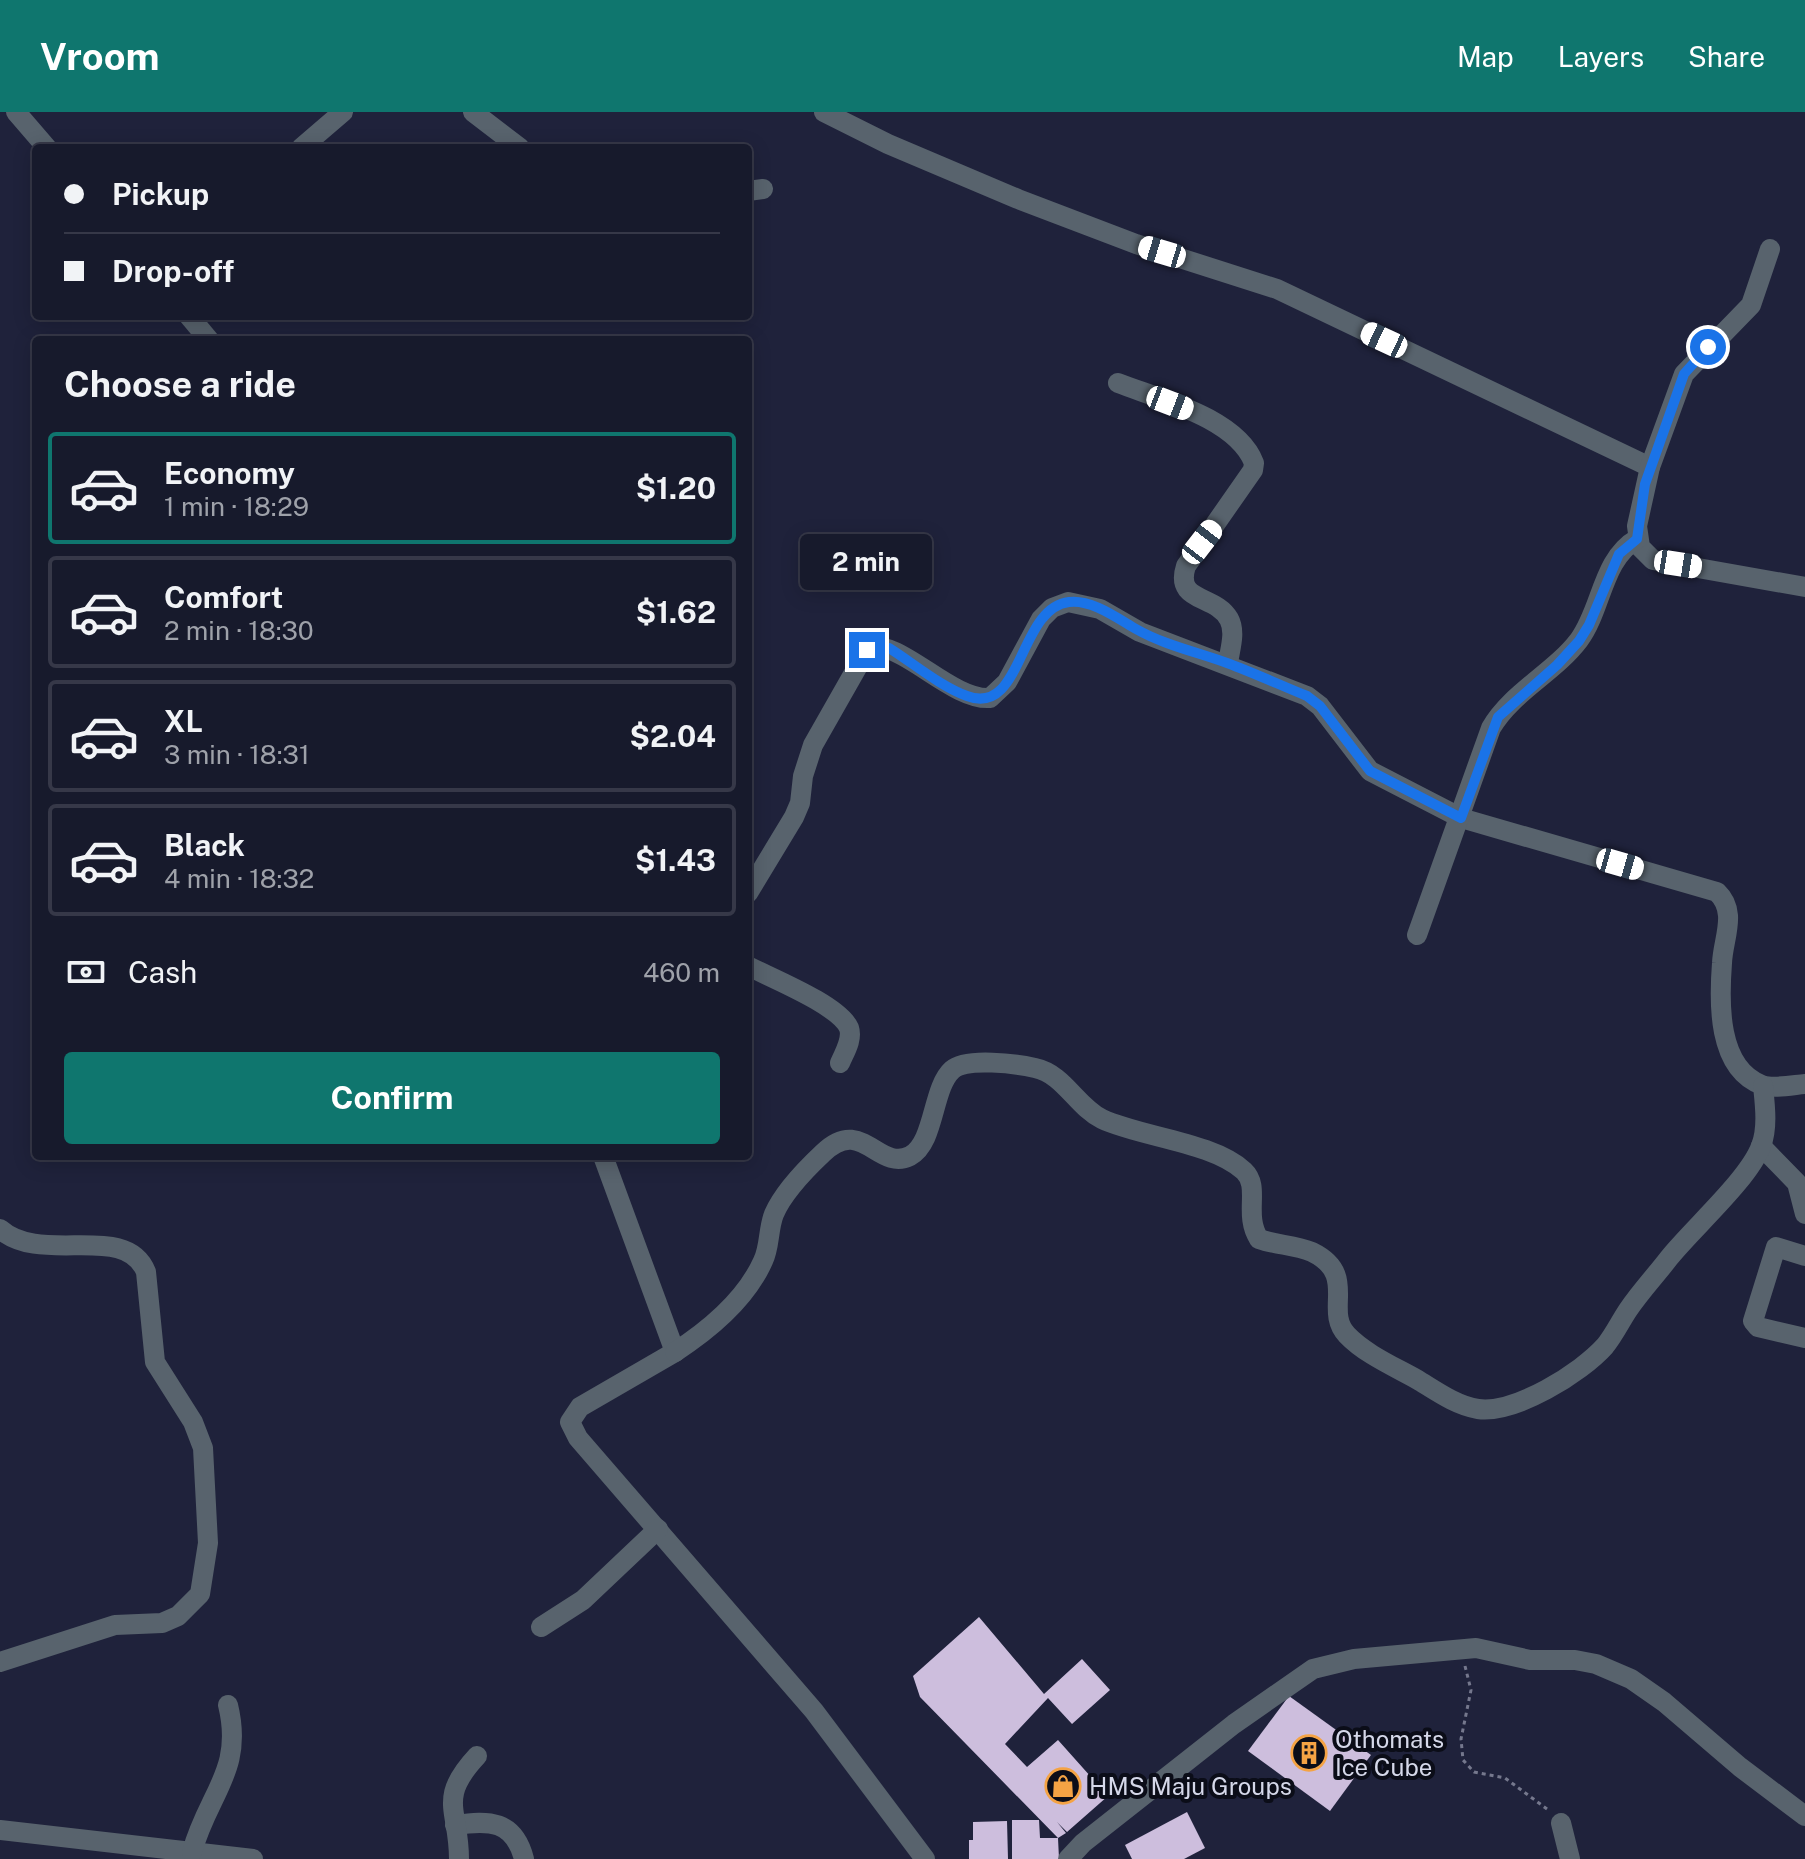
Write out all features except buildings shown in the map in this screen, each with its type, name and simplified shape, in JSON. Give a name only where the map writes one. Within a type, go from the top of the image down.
[{"type":"street","points":[[16,112],[44,144]]},
{"type":"street","points":[[306,144],[343,112]]},
{"type":"street","points":[[473,112],[515,144]]},
{"type":"street","points":[[824,112],[888,144],[1018,199],[1136,244],[1277,289],[1650,467]]},
{"type":"street","points":[[1770,249],[1751,305],[1684,374],[1650,467],[1637,539],[1645,554],[1653,560],[1805,587]]},
{"type":"street","points":[[192,320],[206,336]]},
{"type":"street","points":[[1118,383],[1208,418],[1241,444],[1254,463],[1183,575],[1184,587],[1189,592],[1229,619],[1233,634],[1228,663]]},
{"type":"street","points":[[1417,935],[1498,717],[1557,665],[1579,641],[1589,625],[1619,554],[1637,539]]},
{"type":"street","points":[[752,886],[800,803],[803,776],[813,745],[862,657],[874,646],[889,648],[964,696],[990,698],[1000,692],[1007,682],[1041,619],[1052,608],[1068,602],[1100,609],[1140,632],[1228,663],[1307,696],[1320,706],[1370,771],[1461,818],[1717,892],[1727,906],[1729,916],[1722,975],[1722,1016],[1729,1051],[1740,1070],[1763,1086],[1805,1084]]},
{"type":"street","points":[[752,968],[839,1015],[849,1029],[849,1042],[840,1063]]},
{"type":"street","points":[[925,1859],[814,1711],[578,1438],[570,1422],[580,1407],[675,1352],[721,1316],[755,1276],[764,1259],[775,1212],[824,1152],[844,1139],[856,1139],[887,1156],[901,1159],[914,1155],[924,1139],[945,1082],[953,1069],[968,1062],[1036,1068],[1049,1073],[1086,1110],[1103,1120],[1185,1144],[1242,1169],[1249,1177],[1253,1191],[1250,1225],[1259,1239],[1310,1251],[1326,1261],[1335,1273],[1340,1290],[1338,1314],[1344,1332],[1383,1360],[1437,1391],[1476,1409],[1497,1409],[1520,1402],[1592,1359],[1614,1334],[1629,1308],[1731,1188],[1761,1146],[1766,1107],[1763,1086]]},
{"type":"street","points":[[1761,1146],[1797,1183],[1805,1214]]},
{"type":"street","points":[[604,1160],[675,1352]]},
{"type":"street","points":[[0,1229],[9,1237],[29,1244],[123,1248],[141,1260],[146,1272],[155,1362],[193,1422],[203,1448],[208,1543],[200,1594],[178,1616],[162,1623],[115,1625],[0,1662]]},
{"type":"street","points":[[1805,1256],[1776,1247],[1753,1321],[1758,1327],[1805,1338]]},
{"type":"street","points":[[541,1627],[583,1600],[658,1529]]},
{"type":"street","points":[[1068,1859],[1083,1843],[1197,1752],[1313,1669],[1354,1659],[1461,1649],[1492,1651],[1530,1660],[1575,1660],[1596,1664],[1631,1679],[1805,1816]]},
{"type":"street","points":[[192,1852],[200,1824],[232,1759],[232,1723],[228,1705]]},
{"type":"street","points":[[459,1859],[451,1801],[454,1785],[477,1756]]},
{"type":"street","points":[[455,1825],[481,1821],[496,1823],[518,1844],[524,1859]]},
{"type":"street","points":[[1561,1823],[1570,1859]]},
{"type":"street","points":[[0,1830],[73,1849],[192,1852],[253,1859]]},
{"type":"path","points":[[1461,1649],[1471,1690],[1461,1739],[1463,1760],[1474,1772],[1505,1778],[1561,1823]]},
{"type":"place","name":"Othomats Ice Cube","points":[[1309,1753]]},
{"type":"place","name":"HMS Maju Groups","points":[[1063,1786]]},
{"type":"route","points":[[867,650],[874,646],[889,648],[964,696],[990,698],[1000,692],[1007,682],[1041,619],[1052,608],[1068,602],[1082,603],[1100,609],[1140,632],[1228,663],[1307,696],[1332,720],[1370,771],[1461,818],[1491,728],[1506,708],[1557,665],[1579,641],[1589,625],[1619,554],[1637,539],[1645,484],[1684,374],[1708,347]]}]
